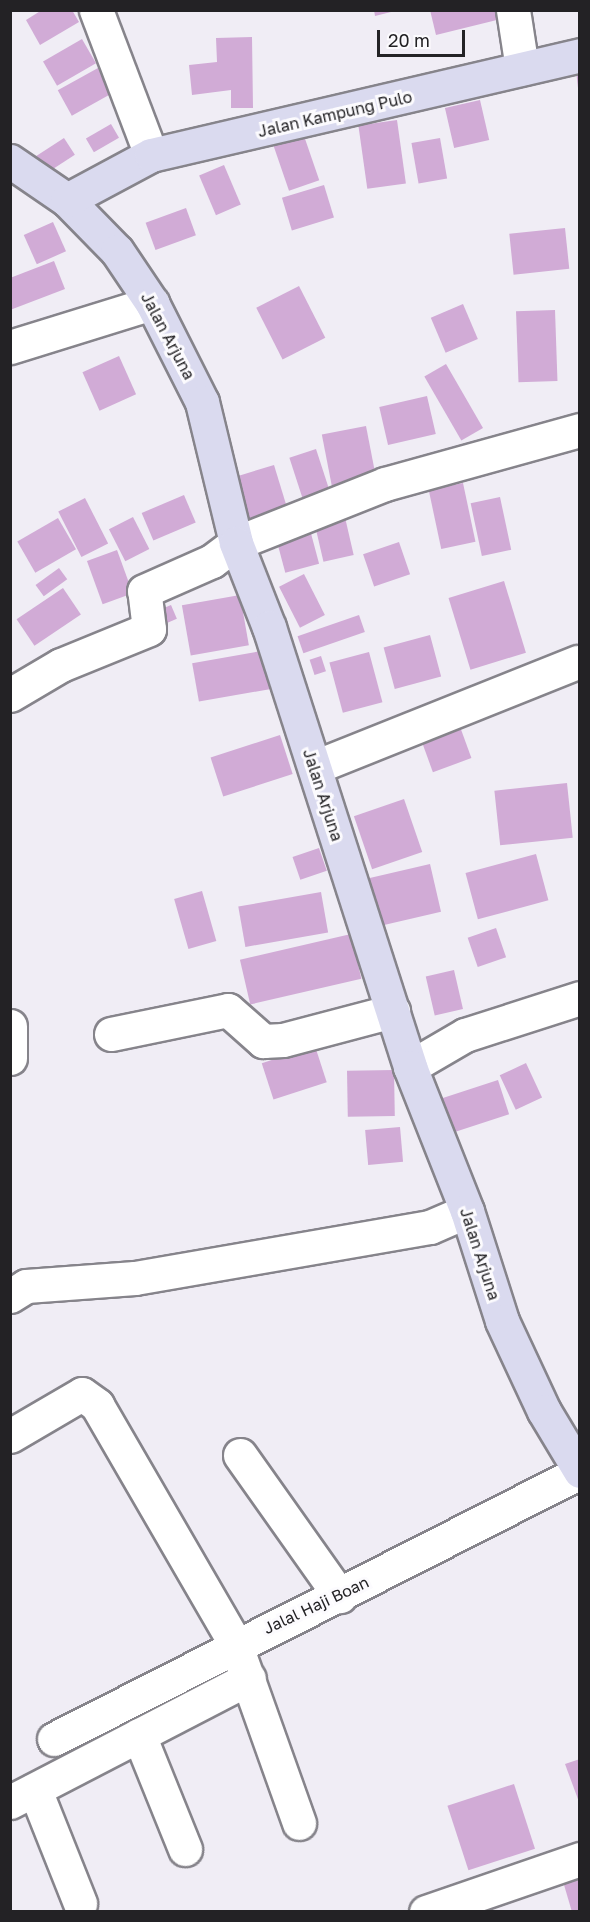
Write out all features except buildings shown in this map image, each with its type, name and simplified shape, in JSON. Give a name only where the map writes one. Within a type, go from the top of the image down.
[{"type":"street","points":[[96,10],[151,155]]},
{"type":"street","points":[[513,10],[522,68]]},
{"type":"street","name":"Jalan Kampung Pulo","points":[[82,201],[120,169],[151,155],[579,55]]},
{"type":"street","name":"Jalan Arjuna","points":[[10,161],[82,201],[153,303],[202,402],[236,543],[315,768],[410,1067],[467,1211],[502,1321],[544,1411],[579,1472]]},
{"type":"street","points":[[10,347],[153,303]]},
{"type":"street","points":[[10,695],[61,665],[150,629],[144,591],[212,561],[236,543],[386,484],[579,430]]},
{"type":"street","points":[[315,768],[578,662]]},
{"type":"street","points":[[410,1067],[465,1035],[579,998]]},
{"type":"street","points":[[111,1034],[228,1010],[263,1041],[283,1040],[393,1011]]},
{"type":"street","points":[[10,1026],[10,1058]]},
{"type":"street","points":[[16,1281],[135,1278],[430,1227],[467,1211]]},
{"type":"street","points":[[10,1436],[87,1394],[235,1643],[299,1823]]},
{"type":"street","points":[[240,1455],[340,1596]]},
{"type":"street","name":"Jalal Haji Boan","points":[[54,1739],[235,1643],[340,1596],[579,1472]]},
{"type":"street","points":[[80,1903],[23,1796],[249,1678]]},
{"type":"street","points":[[139,1735],[185,1850]]},
{"type":"street","points":[[426,1911],[579,1859]]}]
